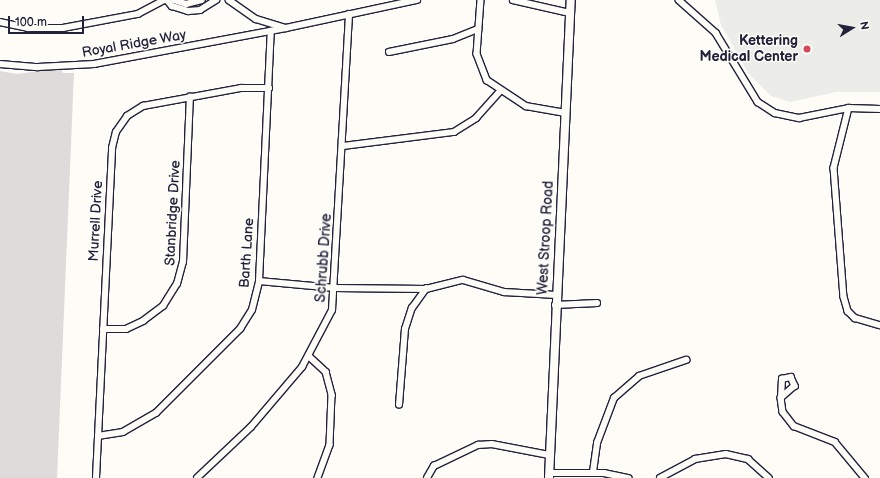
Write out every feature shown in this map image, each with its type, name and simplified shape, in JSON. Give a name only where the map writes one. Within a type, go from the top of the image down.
[{"type":"main road","name":"West Stroop Road","points":[[549,476],[555,305],[571,0]]},
{"type":"street","name":"Royal Ridge Way","points":[[0,22],[24,28],[63,28],[138,14],[165,0],[198,10]]},
{"type":"street","points":[[198,10],[216,0]]},
{"type":"street","points":[[229,0],[256,19],[286,28]]},
{"type":"street","points":[[272,31],[417,0]]},
{"type":"street","points":[[481,0],[478,29],[481,70],[500,92],[526,106],[565,112]]},
{"type":"street","points":[[513,0],[570,13]]},
{"type":"street","points":[[679,0],[716,33],[748,88],[763,107],[782,116],[799,118],[849,108],[880,108]]},
{"type":"street","points":[[177,4],[200,1],[198,10]]},
{"type":"street","name":"Schrubb Drive","points":[[197,478],[205,476],[254,424],[310,357],[332,310],[335,288],[349,14]]},
{"type":"street","points":[[389,52],[453,39],[478,29]]},
{"type":"street","name":"Royal Ridge Way","points":[[0,64],[38,67],[87,65],[272,31]]},
{"type":"street","name":"Barth Lane","points":[[98,436],[130,429],[167,404],[240,329],[252,310],[259,281],[272,31]]},
{"type":"street","name":"Murrell Drive","points":[[96,478],[114,138],[123,121],[137,109],[190,97],[241,88],[269,88]]},
{"type":"street","points":[[343,146],[454,132],[476,118],[500,92]]},
{"type":"street","name":"Stanbridge Drive","points":[[103,329],[126,328],[143,321],[163,306],[177,284],[183,262],[190,97]]},
{"type":"street","points":[[849,108],[834,168],[844,297],[855,318],[880,325]]},
{"type":"street","points":[[259,281],[335,288],[426,289],[464,280],[504,292],[556,295]]},
{"type":"street","points":[[399,405],[405,329],[412,308],[426,289]]},
{"type":"street","points":[[555,305],[597,303]]},
{"type":"street","points":[[310,357],[326,372],[332,395],[330,445],[318,478]]},
{"type":"street","points":[[593,472],[597,443],[614,398],[639,376],[686,360]]},
{"type":"street","points":[[781,398],[783,412],[794,426],[835,442],[864,478]]},
{"type":"street","points":[[427,478],[434,466],[478,445],[492,444],[549,455]]},
{"type":"street","points":[[660,478],[695,459],[726,454],[750,460],[769,478]]},
{"type":"street","points":[[549,476],[593,472],[627,478]]},
{"type":"shaded area","name":"Kettering Medical Center","points":[[715,0],[880,0],[880,92],[836,92],[790,102],[771,96],[748,73],[721,25]]},
{"type":"shaded area","points":[[60,68],[63,73],[74,73],[57,478],[0,478],[0,71],[17,74]]},
{"type":"place","name":"Kettering Medical Center","points":[[807,49]]}]
